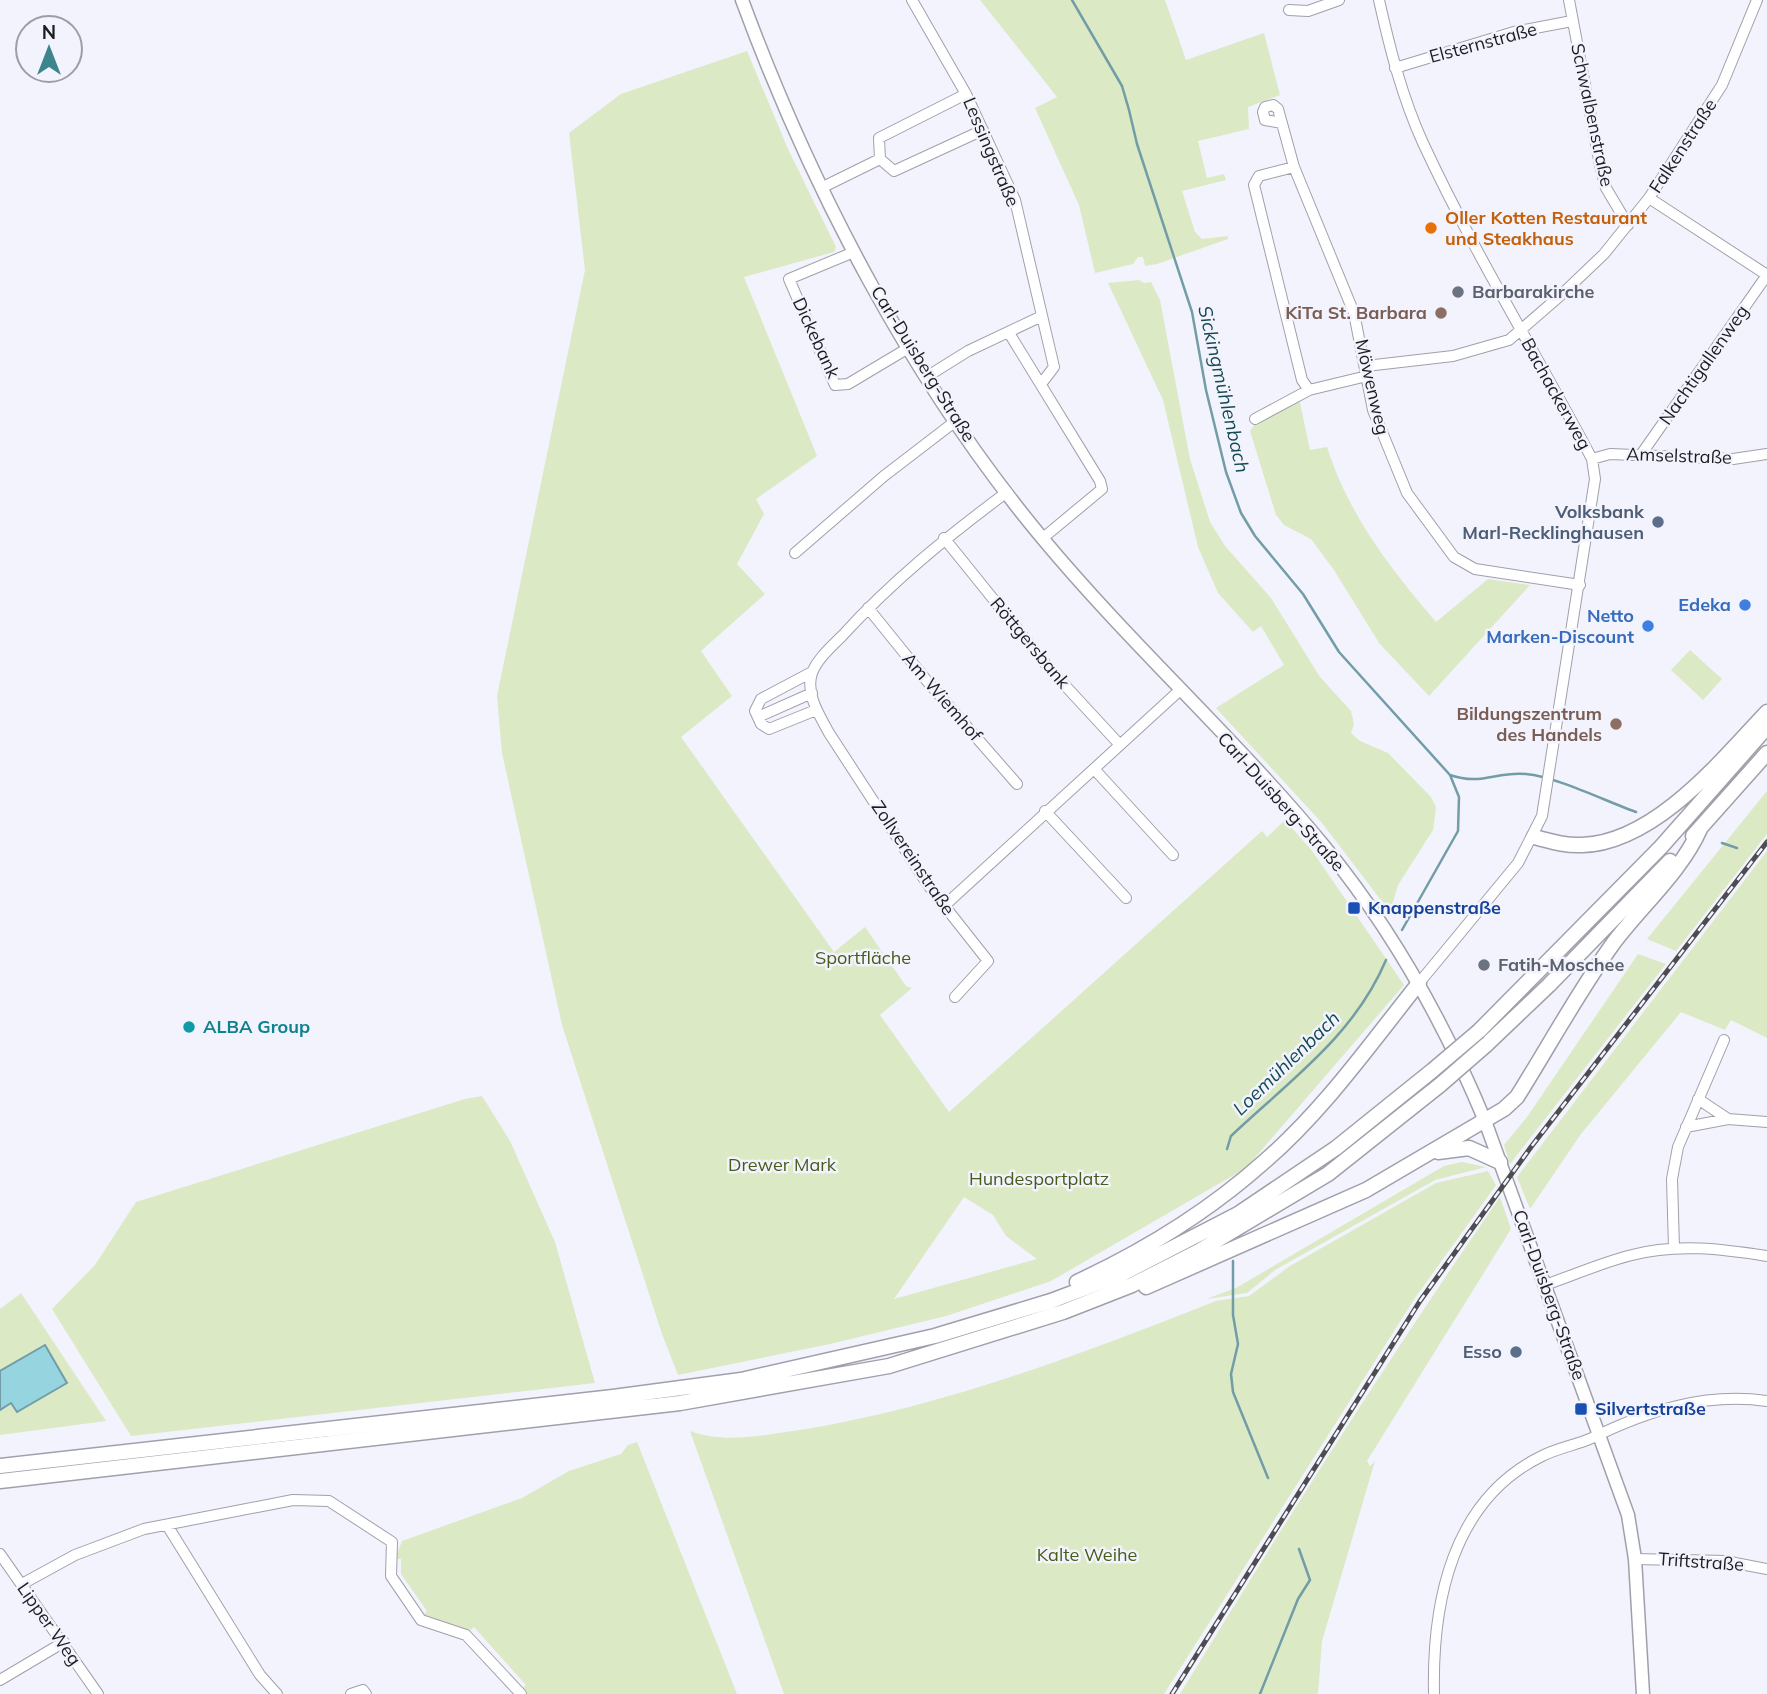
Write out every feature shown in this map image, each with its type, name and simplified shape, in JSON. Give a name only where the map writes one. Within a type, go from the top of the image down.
[{"type":"highway","points":[[1534,836],[1561,844],[1582,845],[1628,834],[1648,823],[1707,776],[1767,712]]},
{"type":"highway","points":[[0,1481],[616,1404],[675,1389],[741,1380],[934,1336],[1051,1301],[1120,1275],[1238,1214],[1336,1148],[1433,1070],[1479,1031],[1661,848],[1767,727]]},
{"type":"highway","points":[[0,1466],[616,1404],[680,1403],[826,1379],[959,1346],[1063,1312],[1199,1251],[1328,1174],[1440,1085],[1549,985],[1700,829],[1767,753]]},
{"type":"highway","points":[[959,1346],[993,1344],[1066,1320],[1279,1229],[1366,1190],[1434,1153],[1441,1145],[1485,1121],[1517,1097],[1596,968],[1636,913],[1691,849],[1700,829]]},
{"type":"highway","points":[[1051,1301],[1066,1287],[1169,1235],[1267,1160],[1302,1124],[1419,983]]},
{"type":"highway","points":[[1434,1153],[1469,1148],[1500,1162]]},
{"type":"main road","name":"Carl-Duisberg-Straße","points":[[742,0],[796,137],[821,188],[854,252],[957,420],[1043,538],[1179,691],[1325,848],[1369,906],[1419,983],[1458,1058],[1485,1121],[1628,1515],[1635,1559],[1643,1694]]},
{"type":"street","name":"Lessingstraße","points":[[912,0],[966,94],[1015,200],[1054,367],[1041,384]]},
{"type":"street","points":[[1289,10],[1308,11],[1339,0]]},
{"type":"street","name":"Bachackerweg","points":[[1379,0],[1395,68],[1422,142],[1521,332],[1592,459],[1595,479],[1551,768],[1534,836],[1508,876],[1419,983]]},
{"type":"street","name":"Schwalbenstraße","points":[[1569,0],[1606,188],[1628,225]]},
{"type":"street","name":"Falkenstraße","points":[[1255,419],[1309,390],[1367,371],[1453,356],[1509,340],[1521,332],[1604,254],[1649,198],[1722,85],[1757,0]]},
{"type":"street","name":"Elsternstraße","points":[[1395,68],[1514,32],[1572,21]]},
{"type":"street","points":[[966,94],[879,138],[880,159],[894,171],[983,130]]},
{"type":"street","name":"Möwenweg","points":[[1282,123],[1294,167],[1354,313],[1381,436],[1407,493],[1454,556],[1475,569],[1580,585]]},
{"type":"street","points":[[821,188],[880,159]]},
{"type":"street","points":[[1294,167],[1259,176],[1254,185],[1302,380],[1309,390]]},
{"type":"street","points":[[1649,198],[1767,275]]},
{"type":"street","name":"Dickebank","points":[[854,252],[789,279],[835,385],[848,384],[910,347]]},
{"type":"street","name":"Nachtigallenweg","points":[[1640,456],[1767,275]]},
{"type":"street","points":[[928,376],[968,351],[1042,316]]},
{"type":"street","points":[[1009,332],[1100,481],[1102,489],[1043,538]]},
{"type":"street","points":[[796,553],[884,476],[957,420]]},
{"type":"street","name":"Amselstraße","points":[[1592,459],[1610,454],[1733,459],[1767,454]]},
{"type":"street","points":[[816,710],[775,729],[764,727],[755,711],[761,699],[812,672],[868,608],[944,538],[1007,492]]},
{"type":"street","name":"Röttgersbank","points":[[944,538],[1055,676],[1120,745]]},
{"type":"street","name":"Am Wiemhof","points":[[868,608],[927,681],[1017,784]]},
{"type":"street","name":"Zollvereinstraße","points":[[812,672],[812,693],[816,710],[944,906],[989,961],[955,997]]},
{"type":"street","points":[[944,906],[1179,691]]},
{"type":"street","points":[[758,716],[812,693]]},
{"type":"street","points":[[1095,770],[1173,855]]},
{"type":"street","points":[[1045,811],[1126,898]]},
{"type":"street","points":[[1674,1248],[1671,1179],[1678,1147],[1724,1040]]},
{"type":"street","points":[[1698,1099],[1727,1119]]},
{"type":"street","points":[[1686,1128],[1727,1119],[1767,1122]]},
{"type":"street","points":[[1545,1285],[1633,1254],[1674,1248],[1726,1250],[1767,1256]]},
{"type":"street","points":[[1434,1694],[1433,1661],[1439,1607],[1451,1564],[1469,1520],[1482,1501],[1507,1478],[1542,1455],[1664,1408],[1713,1398],[1767,1401]]},
{"type":"street","points":[[22,1584],[107,1540],[293,1500],[329,1501],[391,1542],[391,1576],[421,1620],[467,1635],[521,1694]]},
{"type":"street","points":[[167,1525],[260,1675],[277,1694]]},
{"type":"street","name":"Lipper Weg","points":[[0,1554],[98,1694]]},
{"type":"street","name":"Triftstraße","points":[[1635,1559],[1725,1561],[1767,1569]]},
{"type":"street","points":[[0,1680],[64,1642]]},
{"type":"street","points":[[351,1694],[363,1690],[366,1694]]},
{"type":"green space","points":[[980,0],[1165,0],[1186,60],[1264,33],[1280,95],[1248,107],[1249,129],[1198,141],[1207,178],[1224,174],[1226,180],[1182,191],[1195,232],[1202,239],[1228,236],[1228,239],[1157,264],[1145,266],[1143,257],[1138,257],[1133,264],[1095,273],[1079,205],[1035,108],[1057,97]]},
{"type":"green space","name":"Drewer Mark","points":[[747,51],[788,149],[836,247],[834,252],[744,277],[817,456],[756,499],[764,514],[737,564],[765,594],[701,651],[732,696],[681,737],[834,952],[865,927],[906,986],[912,988],[880,1015],[949,1112],[1262,831],[1267,837],[1285,820],[1313,852],[1404,985],[1246,1168],[1051,1281],[946,1316],[830,1344],[678,1375],[662,1334],[562,1025],[502,753],[497,696],[585,270],[569,133],[621,94]],"holes":[[[964,1197],[993,1215],[1006,1236],[1037,1259],[894,1299]]]},
{"type":"green space","points":[[1139,280],[1144,283],[1151,282],[1160,300],[1190,459],[1210,522],[1225,546],[1271,598],[1320,677],[1351,711],[1354,724],[1351,733],[1360,741],[1388,753],[1431,797],[1436,807],[1433,830],[1398,885],[1390,912],[1322,823],[1216,708],[1284,665],[1261,626],[1253,632],[1218,593],[1198,547],[1163,400],[1108,283]]},
{"type":"green space","points":[[1299,398],[1310,450],[1327,447],[1347,496],[1372,540],[1436,622],[1488,579],[1530,585],[1429,696],[1379,643],[1334,570],[1311,539],[1284,525],[1276,515],[1250,431],[1256,423]]},
{"type":"green space","points":[[1690,650],[1722,679],[1703,700],[1671,670]]},
{"type":"green space","points":[[1767,791],[1767,834],[1676,951],[1647,939]]},
{"type":"green space","points":[[1767,851],[1767,1038],[1731,1020],[1725,1030],[1681,1012],[1581,1134],[1530,1209],[1517,1177]]},
{"type":"green space","points":[[1638,954],[1666,964],[1510,1164],[1504,1145],[1527,1117]]},
{"type":"green space","points":[[482,1096],[510,1141],[555,1242],[595,1383],[131,1436],[52,1309],[95,1265],[136,1202],[465,1099]]},
{"type":"green space","points":[[1462,1162],[1486,1167],[1435,1180],[1275,1270],[1247,1293],[1206,1299],[1236,1288],[1444,1166]]},
{"type":"green space","name":"Kalte Weihe","points":[[1488,1171],[1496,1185],[1415,1298],[1164,1694],[784,1694],[690,1431],[731,1438],[800,1430],[907,1408],[1011,1377],[1216,1301],[1249,1296],[1290,1266],[1436,1183]]},
{"type":"green space","points":[[1500,1197],[1511,1229],[1367,1461],[1370,1466],[1375,1461],[1322,1641],[1318,1694],[1180,1694],[1337,1443]]},
{"type":"green space","points":[[21,1293],[106,1421],[0,1435],[0,1309]]},
{"type":"green space","points":[[637,1442],[737,1694],[526,1694],[522,1689],[526,1685],[474,1627],[469,1631],[422,1616],[427,1611],[401,1574],[401,1559],[395,1559],[402,1541],[522,1498],[569,1471],[621,1454],[628,1445]]},
{"type":"water","points":[[45,1345],[67,1383],[17,1412],[11,1403],[0,1410],[0,1371]]},
{"type":"waterway","name":"Sickingmühlenbach","points":[[1072,0],[1122,86],[1137,144],[1192,312],[1206,390],[1226,472],[1241,513],[1255,536],[1303,594],[1339,652],[1450,775],[1459,797],[1458,831],[1402,930]]},
{"type":"waterway","points":[[1450,775],[1471,779],[1506,774],[1538,776],[1566,784],[1636,812]]},
{"type":"waterway","points":[[1722,843],[1737,848]]},
{"type":"waterway","name":"Loemühlenbach","points":[[1227,1149],[1231,1136],[1338,1035],[1373,987],[1386,960]]},
{"type":"waterway","name":"Loemühlenbach","points":[[1233,1261],[1233,1315],[1238,1344],[1231,1374],[1233,1392],[1268,1478]]},
{"type":"waterway","name":"Loemühlenbach","points":[[1260,1694],[1298,1599],[1310,1580],[1299,1549]]},
{"type":"railway","points":[[1172,1694],[1420,1301],[1531,1147],[1767,842]]},
{"type":"place","name":"Oller Kotten Restaurant und Steakhaus","points":[[1431,228]]},
{"type":"place","name":"Barbarakirche","points":[[1458,292]]},
{"type":"place","name":"KiTa St. Barbara","points":[[1441,313]]},
{"type":"place","name":"Volksbank Marl-Recklinghausen","points":[[1658,522]]},
{"type":"place","name":"Edeka","points":[[1745,605]]},
{"type":"place","name":"Netto Marken-Discount","points":[[1648,626]]},
{"type":"place","name":"Bildungszentrum des Handels","points":[[1616,724]]},
{"type":"place","name":"Knappenstraße","points":[[1354,908]]},
{"type":"place","name":"Fatih-Moschee","points":[[1484,965]]},
{"type":"place","name":"ALBA Group","points":[[189,1027]]},
{"type":"place","name":"Esso","points":[[1516,1352]]},
{"type":"place","name":"Silvertstraße","points":[[1581,1409]]},
{"type":"park label","name":"Sportfläche","points":[[863,958]]},
{"type":"park label","name":"Hundesportplatz","points":[[1039,1179]]}]
